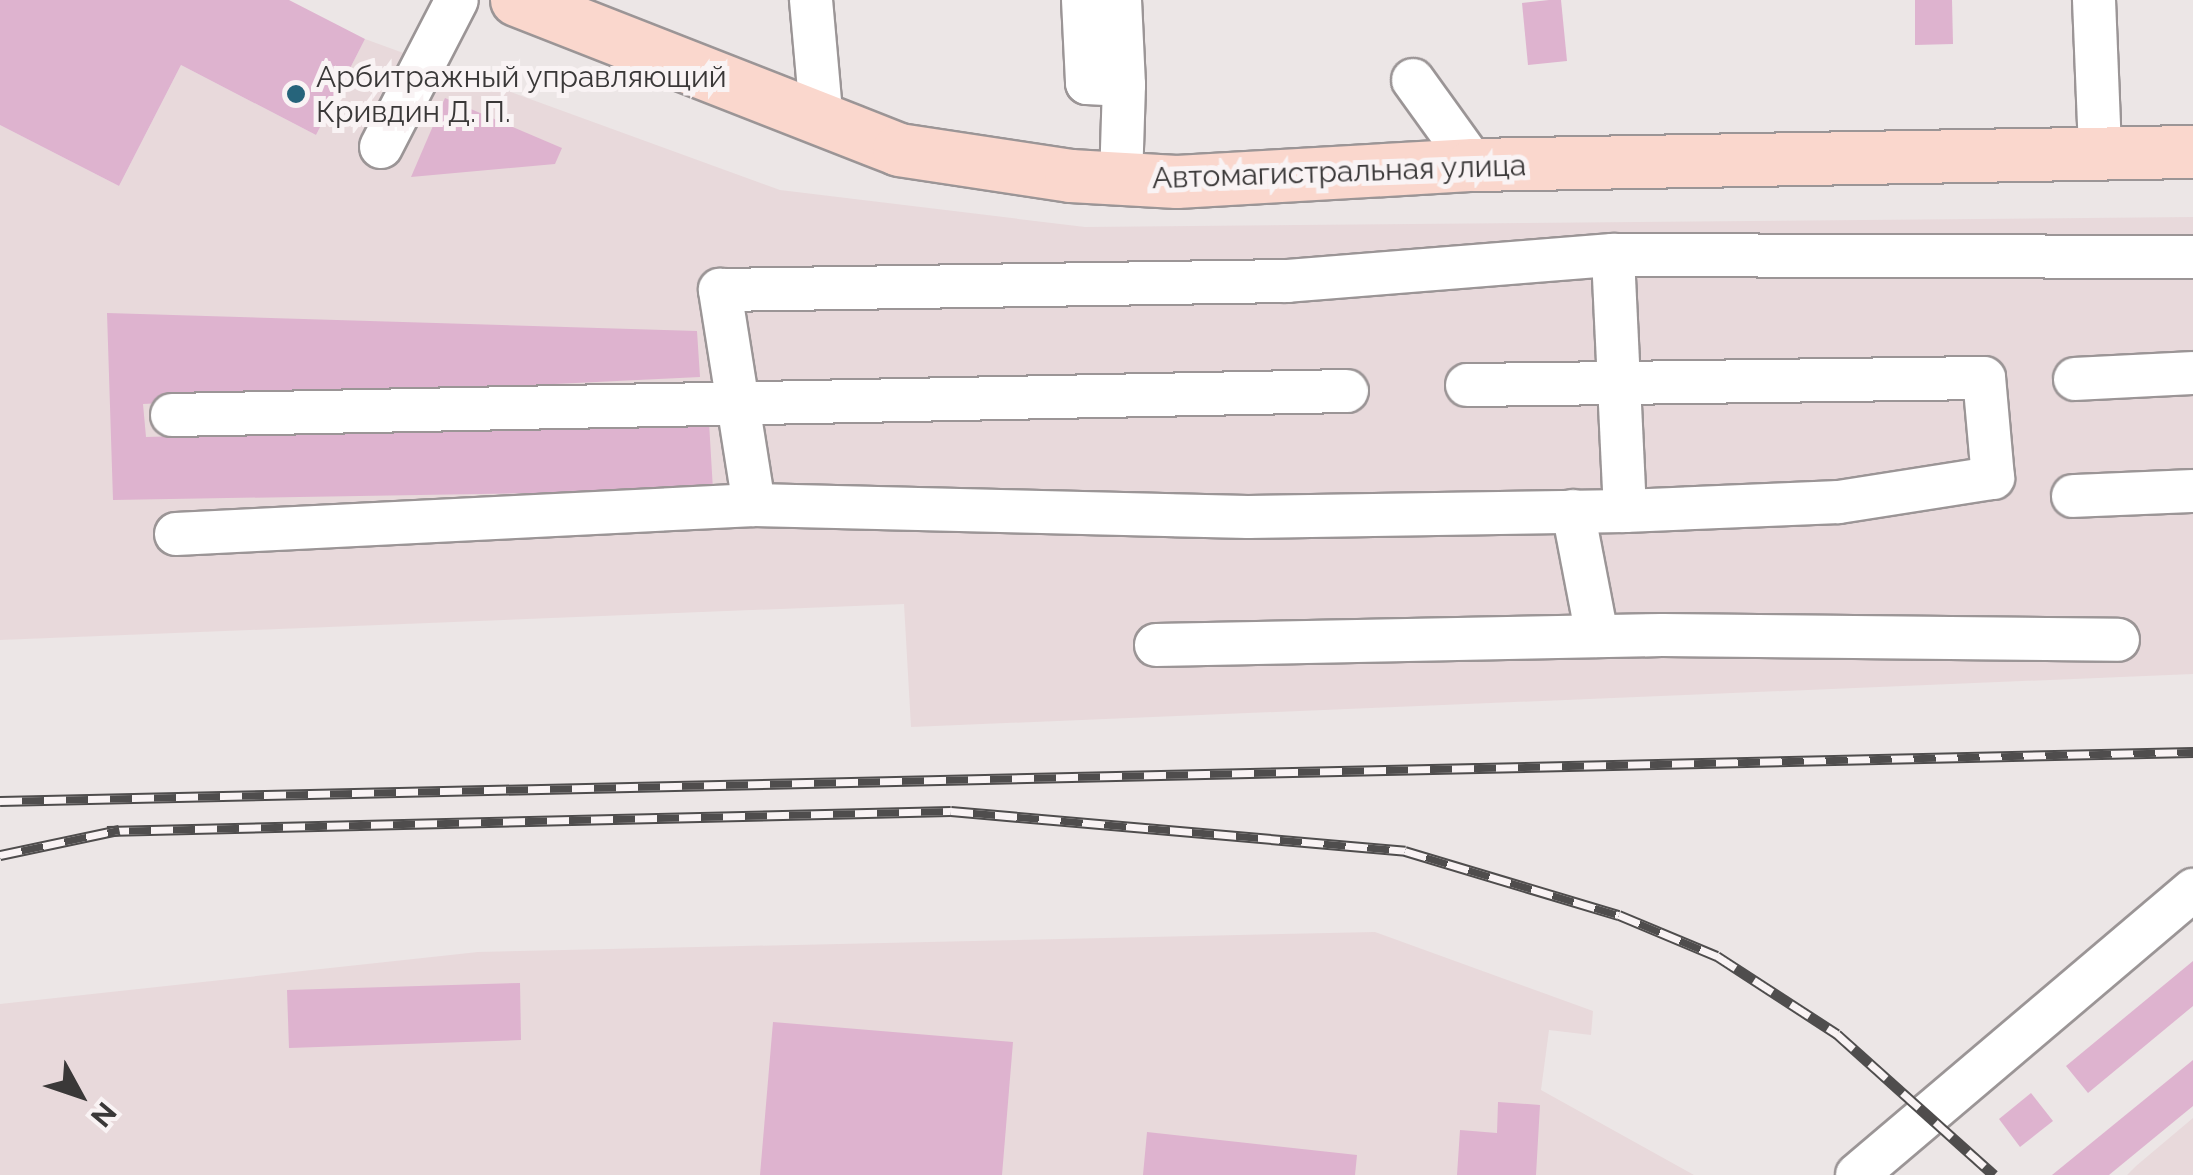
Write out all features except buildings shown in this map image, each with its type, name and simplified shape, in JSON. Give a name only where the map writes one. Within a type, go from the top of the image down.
[{"type":"main road","name":"Автомагистральная улица","points":[[517,0],[822,124],[974,166],[1121,178],[1474,166],[2193,152]]},
{"type":"street","points":[[380,147],[457,0]]},
{"type":"street","points":[[811,0],[822,124]]},
{"type":"street","points":[[1083,0],[1087,83],[1124,85]]},
{"type":"street","points":[[1120,0],[1124,85],[1121,178]]},
{"type":"street","points":[[2094,0],[2100,152]]},
{"type":"street","points":[[1413,80],[1474,166]]},
{"type":"street","points":[[1613,255],[1625,511]]},
{"type":"street","points":[[754,505],[733,405],[720,290],[1287,281],[1613,255],[2193,257]]},
{"type":"street","points":[[2075,380],[2193,374]]},
{"type":"street","points":[[176,534],[754,505],[1248,517],[1625,511],[1839,502],[1992,478],[1984,378],[1467,385]]},
{"type":"street","points":[[172,414],[1347,391]]},
{"type":"street","points":[[2073,496],[2193,491]]},
{"type":"street","points":[[1573,512],[1597,636]]},
{"type":"street","points":[[1156,645],[1597,636],[2118,640]]},
{"type":"street","points":[[1857,1175],[2193,890]]},
{"type":"shaded area","points":[[365,39],[780,190],[1085,227],[2193,217],[2193,674],[911,727],[904,604],[0,640],[0,125],[119,186],[181,65],[316,135]]},
{"type":"shaded area","points":[[1375,932],[1593,1011],[1591,1035],[1549,1030],[1541,1090],[1694,1175],[0,1175],[0,1004],[478,952]]},
{"type":"shaded area","points":[[2193,1118],[2193,1175],[2127,1175],[2136,1166]]},
{"type":"railway","points":[[0,801],[2193,752]]},
{"type":"railway","points":[[107,831],[951,811],[1405,851],[1619,915],[1717,956],[1837,1034],[1994,1175]]},
{"type":"railway","points":[[0,855],[119,830]]},
{"type":"place","name":"Арбитражный управляющий Кривдин Д. П.","points":[[296,94]]}]
